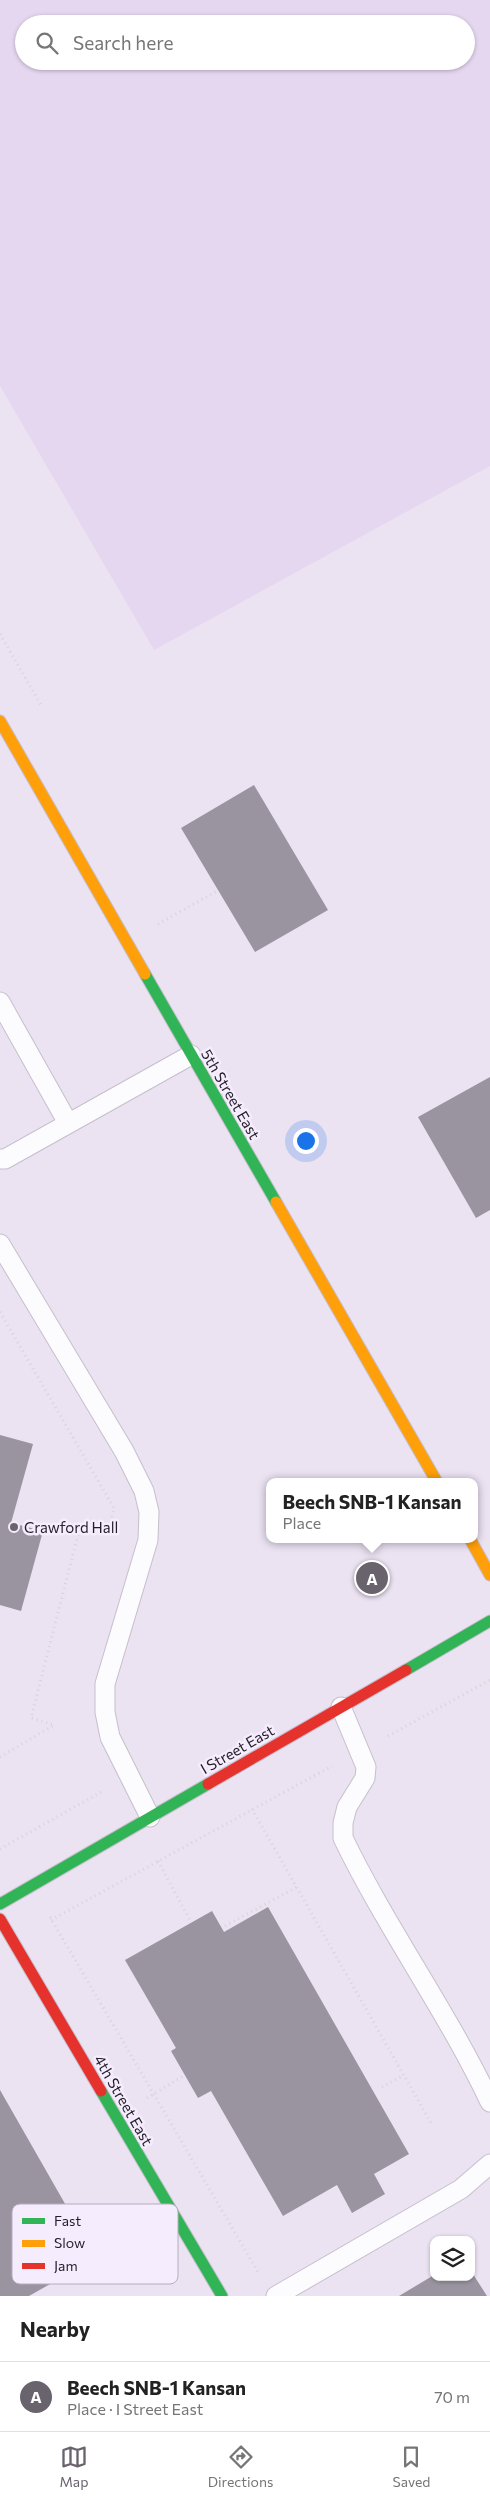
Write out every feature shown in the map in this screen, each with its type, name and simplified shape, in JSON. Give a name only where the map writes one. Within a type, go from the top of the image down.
[{"type":"street","name":"5th Street East","points":[[0,721],[434,1478]]},
{"type":"street","points":[[472,1543],[490,1575]]},
{"type":"street","name":"I Street East","points":[[0,1904],[490,1621]]},
{"type":"street","name":"4th Street East","points":[[0,1919],[168,2204]]},
{"type":"street","name":"4th Street East","points":[[178,2221],[222,2296]]},
{"type":"lane","points":[[0,1002],[68,1123]]},
{"type":"lane","points":[[0,1159],[5,1159],[191,1055]]},
{"type":"lane","points":[[0,1244],[124,1451],[144,1491],[149,1512],[148,1540],[105,1684],[105,1712],[110,1737],[150,1817]]},
{"type":"lane","points":[[341,1707],[361,1750],[366,1767],[365,1778],[347,1807],[343,1823],[343,1838],[385,1917],[475,2070],[490,2102]]},
{"type":"lane","points":[[276,2296],[462,2189],[490,2164]]},
{"type":"path","points":[[0,634],[41,705]]},
{"type":"path","points":[[126,942],[218,890]]},
{"type":"path","points":[[0,1312],[114,1508],[108,1534]]},
{"type":"path","points":[[0,1757],[54,1725],[31,1718],[80,1527]]},
{"type":"path","points":[[51,1920],[490,1680]]},
{"type":"path","points":[[0,1850],[130,1776]]},
{"type":"path","points":[[252,1809],[431,2122]]},
{"type":"path","points":[[158,1861],[191,1922]]},
{"type":"path","points":[[31,1886],[262,2279]]},
{"type":"path","points":[[225,1926],[297,1887]]},
{"type":"path","points":[[116,2116],[185,2075]]},
{"type":"path","points":[[382,2086],[404,2075]]},
{"type":"shaded area","points":[[0,0],[490,0],[490,466],[154,650],[0,386]]},
{"type":"building","points":[[254,785],[328,910],[255,952],[181,828]]},
{"type":"building","points":[[490,1077],[490,1210],[476,1218],[418,1117]]},
{"type":"building","name":"Crawford Hall","points":[[0,1435],[33,1444],[11,1523],[43,1531],[21,1611],[0,1605]]},
{"type":"building","points":[[268,1907],[409,2154],[374,2174],[385,2194],[352,2213],[337,2185],[283,2216],[211,2091],[198,2098],[171,2051],[176,2048],[125,1960],[212,1911],[224,1932]]},
{"type":"building","points":[[0,2090],[65,2204],[12,2204],[12,2284],[50,2284],[29,2296],[0,2296]]},
{"type":"building","points":[[430,2277],[430,2281],[475,2281],[475,2277],[487,2296],[399,2296]]},
{"type":"traffic: fast","points":[[145,974],[276,1202]]},
{"type":"traffic: fast","points":[[406,1670],[490,1621]]},
{"type":"traffic: fast","points":[[0,1904],[208,1784]]},
{"type":"traffic: fast","points":[[101,2091],[168,2204]]},
{"type":"traffic: fast","points":[[178,2221],[222,2296]]},
{"type":"traffic: slow","points":[[0,721],[145,974]]},
{"type":"traffic: slow","points":[[276,1202],[435,1478]]},
{"type":"traffic: slow","points":[[472,1543],[490,1575]]},
{"type":"traffic: jam","points":[[208,1784],[406,1670]]},
{"type":"traffic: jam","points":[[0,1919],[101,2091]]},
{"type":"place","name":"Crawford Hall","points":[[14,1527]]},
{"type":"place","name":"Beech SNB-1 Kansan","points":[[372,1578]]}]
